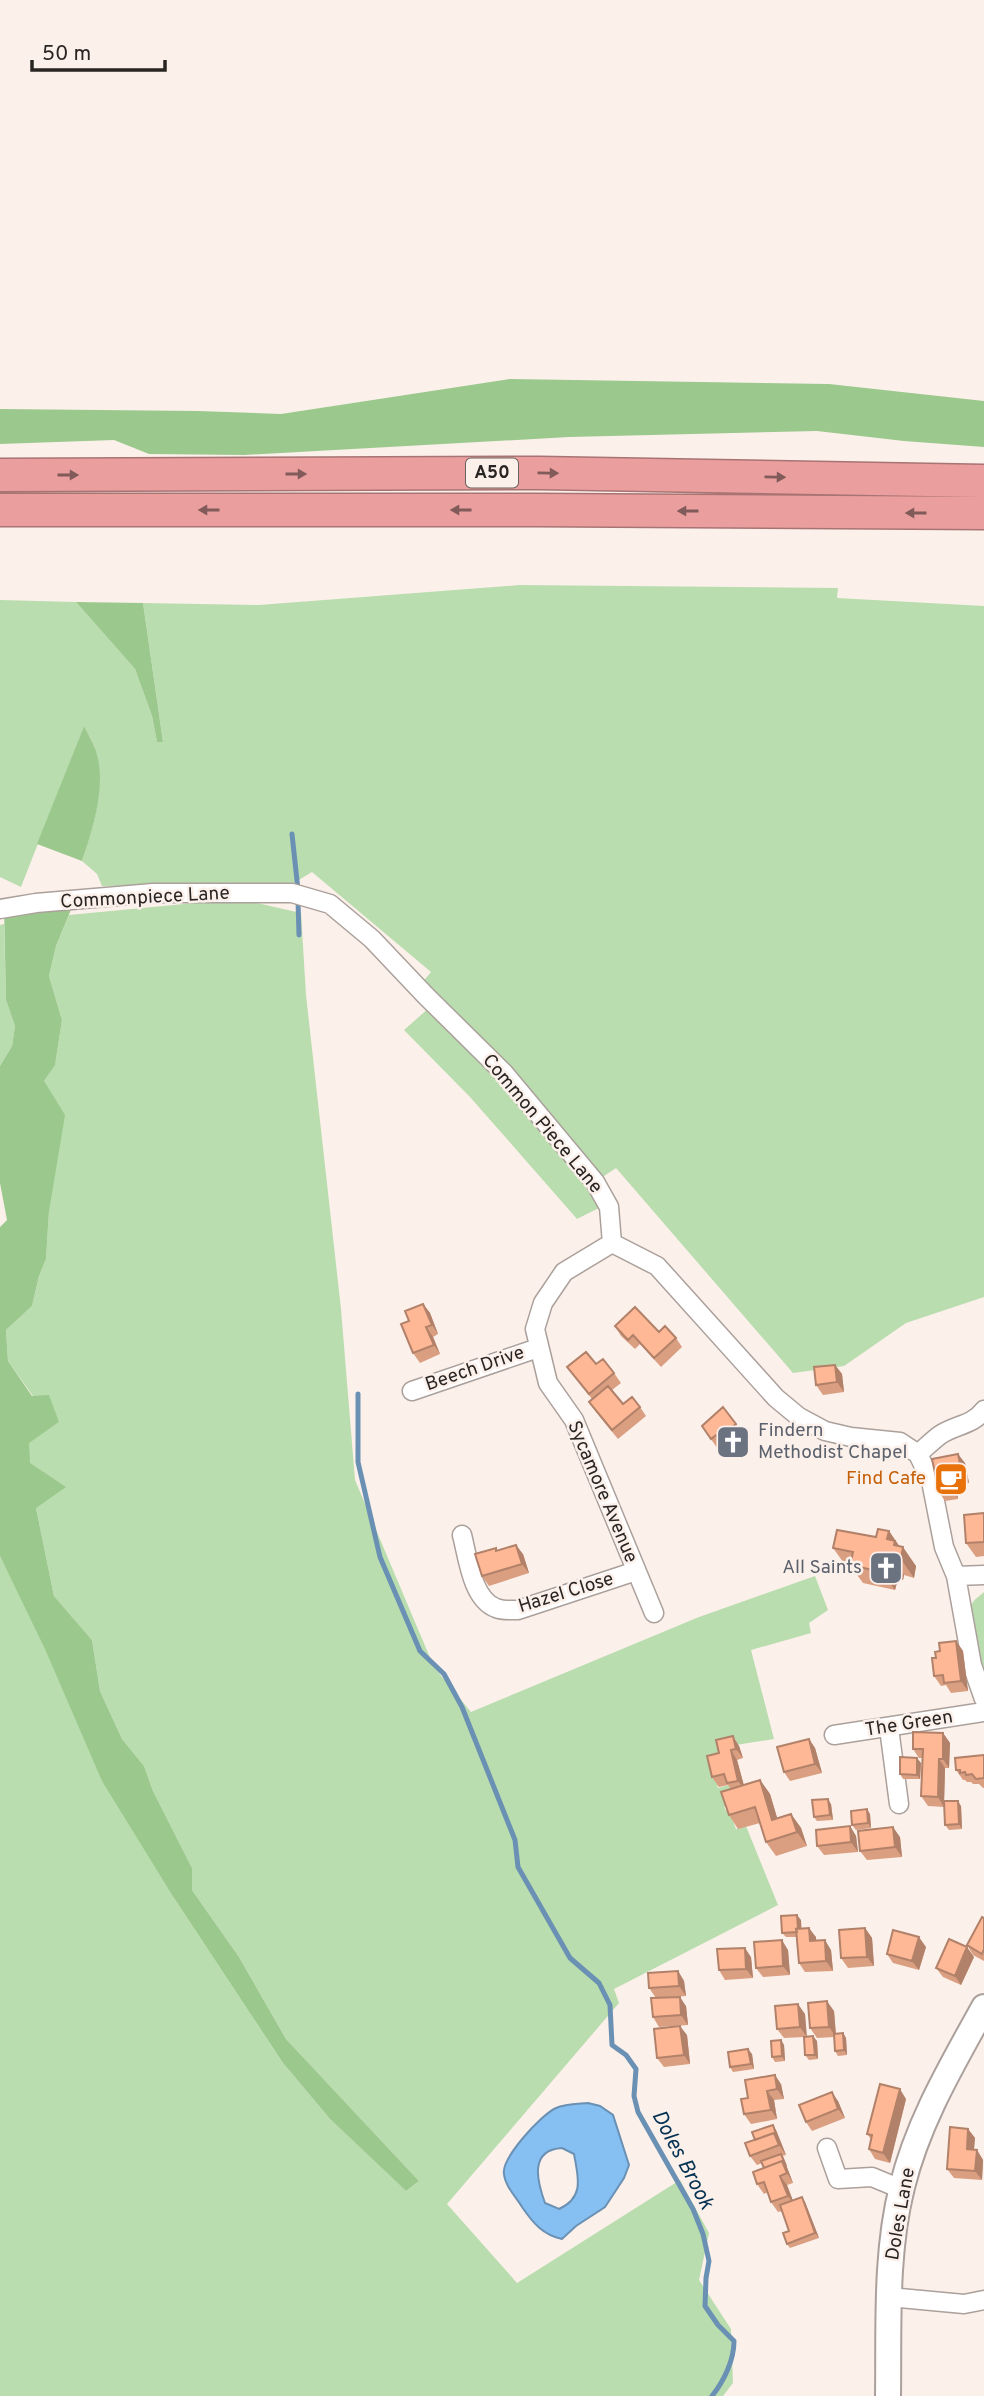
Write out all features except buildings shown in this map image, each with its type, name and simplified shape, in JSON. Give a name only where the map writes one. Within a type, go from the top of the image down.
[{"type":"highway","name":"A50","points":[[0,475],[540,473],[984,481]]},
{"type":"highway","name":"A50","points":[[0,510],[984,513]]},
{"type":"street","name":"Commonpiece Lane","points":[[0,909],[36,903],[153,893],[299,895]]},
{"type":"street","name":"Common Piece Lane","points":[[299,895],[330,904],[372,939],[504,1073],[596,1182],[609,1207],[612,1242]]},
{"type":"street","name":"Sycamore Avenue","points":[[612,1242],[564,1272],[543,1303],[535,1329],[548,1383],[574,1420],[654,1613]]},
{"type":"street","points":[[612,1242],[657,1266],[750,1369],[799,1417],[825,1431],[851,1437],[900,1442],[918,1454],[931,1481],[944,1547],[956,1576],[972,1665],[984,1699]]},
{"type":"street","name":"Beech Drive","points":[[412,1391],[538,1348]]},
{"type":"street","points":[[918,1454],[942,1434],[969,1423],[984,1410]]},
{"type":"street","name":"Hazel Close","points":[[462,1535],[475,1582],[484,1602],[498,1610],[518,1610],[636,1571]]},
{"type":"street","points":[[956,1576],[984,1575]]},
{"type":"street","name":"The Green","points":[[834,1735],[984,1712]]},
{"type":"street","points":[[889,1727],[898,1804]]},
{"type":"street","name":"Doles Lane","points":[[888,2396],[889,2297],[901,2189],[924,2119],[984,2007]]},
{"type":"street","points":[[827,2148],[838,2179],[872,2177],[901,2189]]},
{"type":"street","points":[[889,2297],[964,2304],[984,2300]]},
{"type":"green space","points":[[510,379],[829,384],[984,401],[984,447],[817,431],[569,437],[244,455],[149,454],[114,440],[0,444],[0,409],[281,414]]},
{"type":"green space","points":[[520,585],[838,588],[837,598],[984,606],[984,1297],[906,1323],[844,1366],[793,1373],[616,1168],[586,1188],[599,1208],[577,1219],[470,1097],[404,1030],[439,999],[421,984],[431,972],[312,872],[294,883],[102,886],[97,874],[82,861],[94,821],[100,779],[95,749],[84,726],[21,887],[0,877],[0,600],[76,602],[135,669],[152,716],[157,742],[163,742],[143,603],[259,605]]},
{"type":"green space","points":[[76,602],[143,603],[163,742],[157,742],[152,716],[135,669]]},
{"type":"green space","points":[[84,726],[96,751],[100,778],[94,821],[82,861],[37,844]]},
{"type":"green space","points":[[75,900],[56,946],[49,976],[62,1020],[55,1065],[44,1081],[65,1115],[49,1211],[46,1259],[32,1306],[6,1330],[8,1361],[32,1396],[49,1395],[59,1422],[29,1443],[30,1463],[66,1487],[36,1508],[54,1596],[92,1640],[100,1691],[122,1739],[144,1766],[153,1791],[192,1868],[192,1890],[239,1957],[286,2039],[419,2181],[406,2191],[330,2119],[283,2063],[174,1898],[102,1781],[45,1649],[0,1556],[0,1227],[7,1220],[0,1183],[0,1066],[12,1046],[15,1026],[6,1000],[4,908]]},
{"type":"green space","points":[[205,902],[257,903],[301,913],[306,995],[341,1309],[355,1480],[434,1667],[471,1712],[699,1617],[815,1576],[828,1610],[809,1623],[811,1633],[751,1650],[774,1739],[736,1745],[735,1738],[726,1739],[727,1747],[713,1764],[718,1788],[729,1785],[732,1794],[745,1799],[724,1807],[726,1811],[729,1810],[736,1829],[746,1826],[778,1905],[614,1989],[619,2003],[447,2204],[517,2283],[680,2180],[709,2233],[699,2280],[731,2329],[733,2383],[723,2396],[0,2396],[0,1556],[174,1898],[283,2063],[330,2119],[406,2191],[419,2181],[286,2039],[239,1957],[192,1890],[192,1868],[153,1791],[144,1766],[122,1739],[100,1691],[92,1640],[54,1596],[36,1508],[29,1463],[29,1442],[59,1422],[33,1396],[8,1361],[6,1330],[32,1306],[46,1259],[49,1211],[44,1081],[55,1064],[62,1020],[49,976],[56,946],[69,915]]},
{"type":"green space","points":[[4,924],[6,1000],[15,1026],[12,1046],[0,1066],[0,925]]},
{"type":"green space","points":[[984,1592],[984,1679],[974,1641],[971,1612],[973,1602]]},
{"type":"water","points":[[588,2103],[600,2106],[613,2115],[629,2165],[624,2178],[605,2207],[562,2239],[539,2228],[530,2218],[506,2183],[505,2167],[524,2137],[550,2112],[563,2106]],"holes":[[[562,2148],[574,2154],[578,2186],[573,2199],[559,2209],[545,2203],[538,2176],[540,2160],[551,2150]]]},
{"type":"waterway","points":[[292,834],[298,890]]},
{"type":"waterway","points":[[298,900],[299,935]]},
{"type":"waterway","name":"Doles Brook","points":[[358,1394],[358,1462],[380,1557],[420,1651],[444,1674],[462,1707],[515,1840],[518,1867],[570,1958],[599,1983],[610,2005],[612,2045],[626,2055],[636,2069],[634,2096],[638,2112],[693,2209],[703,2234],[709,2261],[705,2306],[718,2325],[734,2341],[728,2370],[712,2396]]},
{"type":"place","name":"Findern Methodist Chapel","points":[[733,1442]]},
{"type":"place","name":"Find Cafe","points":[[951,1479]]},
{"type":"place","name":"All Saints","points":[[886,1568]]}]
